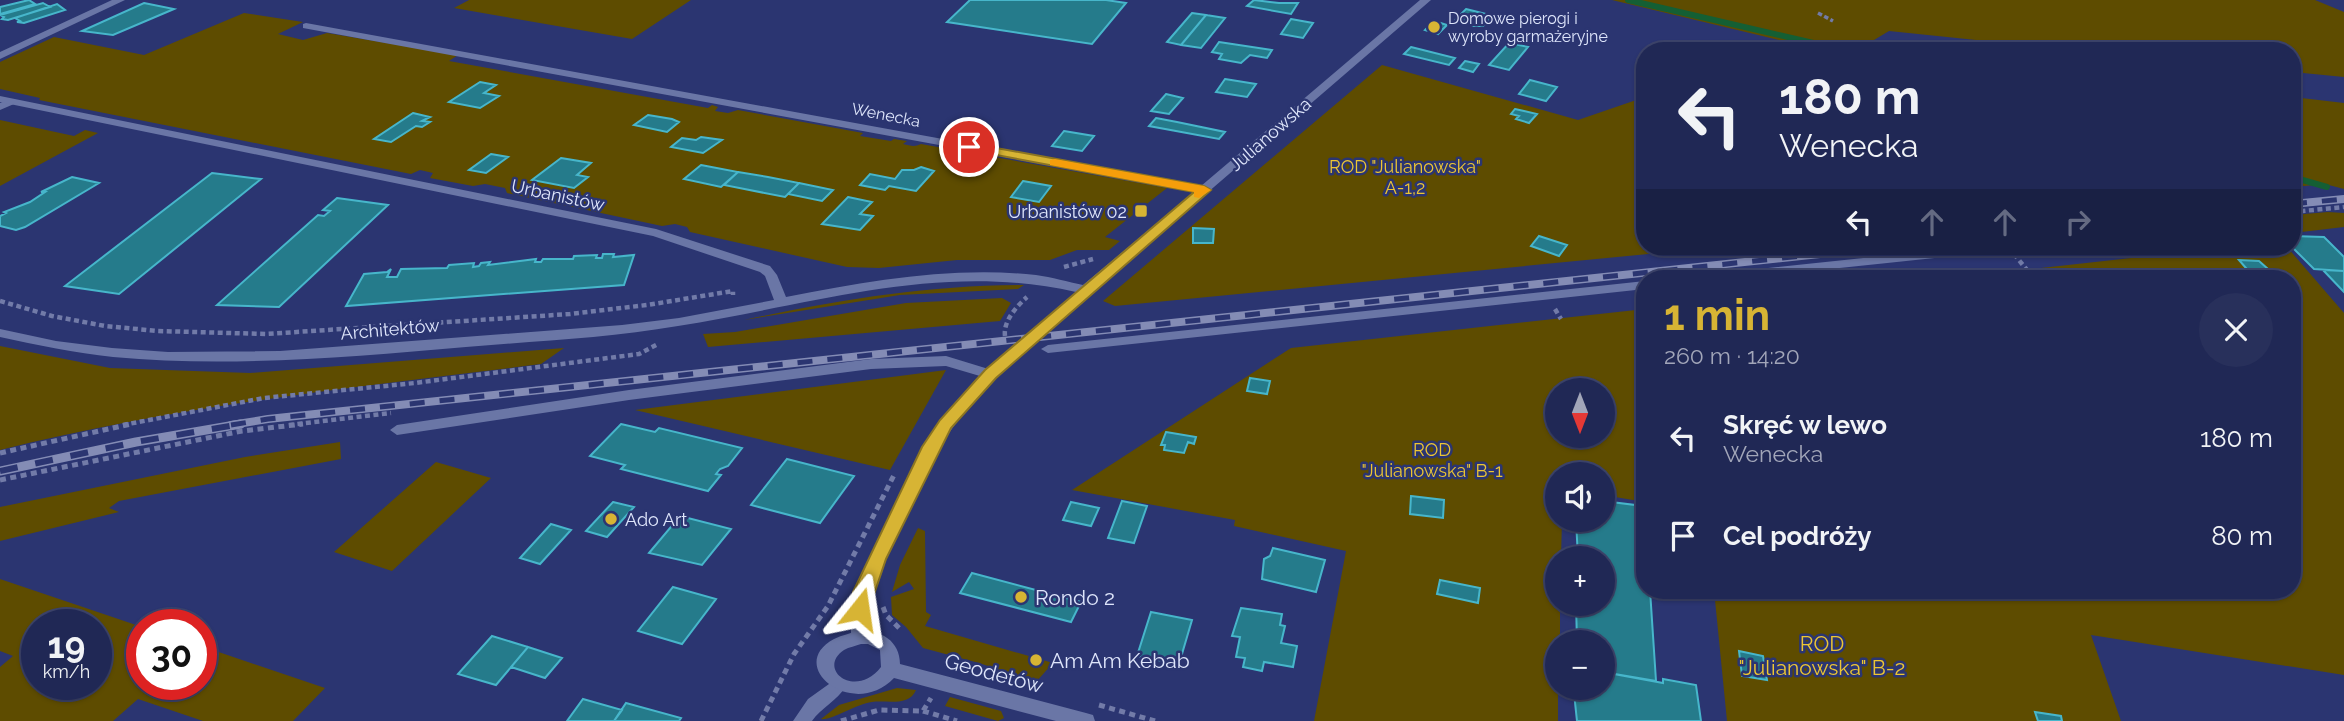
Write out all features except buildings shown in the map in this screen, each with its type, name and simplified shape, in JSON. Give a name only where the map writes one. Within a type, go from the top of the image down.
[{"type":"street","points":[[0,56],[120,0]]},
{"type":"street","name":"Julianowska","points":[[860,637],[863,592],[931,447],[946,424],[990,374],[1426,0]]},
{"type":"street","name":"Wenecka","points":[[306,26],[1204,190]]},
{"type":"street","name":"Urbanistów","points":[[3,103],[656,233],[765,269],[771,275],[782,303]]},
{"type":"street","points":[[1786,270],[1917,256]]},
{"type":"street","points":[[782,303],[887,284],[974,277],[1040,278],[1086,290]]},
{"type":"street","points":[[1048,349],[1636,286]]},
{"type":"street","name":"Architektów","points":[[0,333],[103,352],[253,358],[666,324],[782,303]]},
{"type":"street","points":[[397,430],[629,395],[871,364],[946,362],[990,374]]},
{"type":"street","points":[[860,637],[870,637],[886,645],[892,660],[889,669],[884,677],[866,689],[845,690],[836,687],[825,675],[827,659],[840,644],[860,637]]},
{"type":"street","name":"Geodetów","points":[[889,669],[1086,721]]},
{"type":"street","points":[[802,721],[814,704],[836,687]]},
{"type":"path","points":[[1818,13],[1833,21]]},
{"type":"path","points":[[2301,211],[2344,207]]},
{"type":"path","points":[[2015,256],[2027,270]]},
{"type":"path","points":[[1061,270],[1083,260],[1103,261]]},
{"type":"path","points":[[0,302],[61,318],[111,327],[238,335],[307,333],[616,310],[733,291],[733,304]]},
{"type":"path","points":[[1018,294],[1030,295]]},
{"type":"path","points":[[0,453],[162,416],[251,400],[402,385],[639,354],[663,341]]},
{"type":"path","points":[[0,481],[242,431],[395,412],[397,430]]},
{"type":"path","points":[[883,600],[886,615],[904,633]]},
{"type":"path","points":[[923,711],[933,694]]},
{"type":"path","points":[[841,721],[879,710],[923,711],[957,721]]},
{"type":"green space","points":[[469,0],[691,0],[632,39],[454,8]]},
{"type":"green space","points":[[1612,0],[2315,0],[2344,12],[2344,77],[2301,73],[2301,42],[1996,42],[1889,31],[1871,42],[1788,42]]},
{"type":"green space","points":[[244,13],[303,22],[278,34],[303,40],[327,33],[458,55],[449,61],[708,108],[712,105],[718,107],[715,111],[728,113],[738,110],[863,133],[860,136],[907,141],[903,144],[911,146],[921,144],[1167,188],[1105,237],[1120,241],[1109,250],[1077,250],[1050,260],[957,260],[879,268],[847,267],[690,232],[687,227],[675,224],[662,226],[507,193],[505,188],[485,184],[473,186],[430,178],[433,173],[420,170],[411,174],[39,100],[40,98],[0,89],[0,62],[54,37],[144,55]]},
{"type":"green space","name":"ROD \"Julianowska\" A-1,2","points":[[1382,65],[1578,120],[1636,100],[1636,255],[1115,306],[1103,301]]},
{"type":"green space","points":[[2301,98],[2344,103],[2344,189],[2325,184],[2301,186]]},
{"type":"green space","points":[[0,120],[74,136],[85,130],[98,133],[0,186]]},
{"type":"green space","points":[[2344,213],[2344,227],[2301,232],[2301,214]]},
{"type":"green space","name":"ROD \"Julianowska\" B-2","points":[[2149,256],[2295,256],[2344,313],[2344,675],[2091,635],[2121,721],[1727,721],[1715,599],[2301,599],[2301,270],[2023,270]]},
{"type":"green space","points":[[1024,285],[1018,289],[900,295],[744,320],[883,295]]},
{"type":"green space","points":[[1002,298],[1011,303],[1000,321],[708,347],[703,334],[735,332],[906,303]]},
{"type":"green space","name":"ROD \"Julianowska\" B-1","points":[[1636,310],[1636,500],[1615,497],[1615,462],[1545,462],[1545,532],[1562,532],[1561,546],[1545,546],[1545,616],[1560,616],[1560,630],[1545,630],[1545,700],[1558,700],[1558,721],[1314,721],[1346,551],[1234,526],[1235,520],[1072,490],[1291,348]]},
{"type":"green space","points":[[0,346],[110,368],[250,373],[564,348],[541,364],[201,409],[67,434],[0,450]]},
{"type":"green space","points":[[946,370],[890,470],[635,410]]},
{"type":"green space","points":[[340,442],[341,459],[119,501],[109,508],[119,512],[0,541],[0,507],[245,457]]},
{"type":"green space","points":[[436,462],[491,478],[392,571],[334,552]]},
{"type":"green space","points":[[918,528],[925,531],[926,612],[931,615],[925,626],[1053,663],[1036,682],[923,648],[892,615],[891,597],[914,589],[909,582],[892,592],[900,565]]},
{"type":"green space","points":[[0,579],[89,609],[21,609],[21,700],[112,700],[112,617],[126,622],[126,700],[137,700],[113,721],[0,721],[0,667],[13,656],[0,651]]},
{"type":"green space","points":[[217,651],[325,688],[293,721],[203,721],[141,700],[217,700]]},
{"type":"green space","points":[[897,688],[916,690],[903,701],[866,703],[821,719],[839,705]]},
{"type":"green space","points":[[950,697],[1001,711],[1004,718],[998,721],[945,706]]},
{"type":"waterway","points":[[1628,0],[1809,42]]},
{"type":"waterway","points":[[2301,180],[2327,187]]},
{"type":"railway","points":[[2301,203],[2344,199]]},
{"type":"railway","points":[[1670,270],[1801,256]]},
{"type":"railway","points":[[231,425],[1636,274]]},
{"type":"railway","points":[[0,471],[136,442],[241,424]]},
{"type":"slow traffic","points":[[1055,163],[1204,190],[1199,194]]},
{"type":"place","name":"Domowe pierogi i wyroby garmażeryjne","points":[[1434,27]]},
{"type":"place","name":"Urbanistów 02","points":[[1141,211]]},
{"type":"place","name":"Ado Art","points":[[611,519]]},
{"type":"place","name":"Rondo 2","points":[[1021,597]]},
{"type":"place","name":"Am Am Kebab","points":[[1036,660]]},
{"type":"route","points":[[860,609],[869,577],[931,447],[962,404],[990,374],[1204,190],[969,147]]}]
